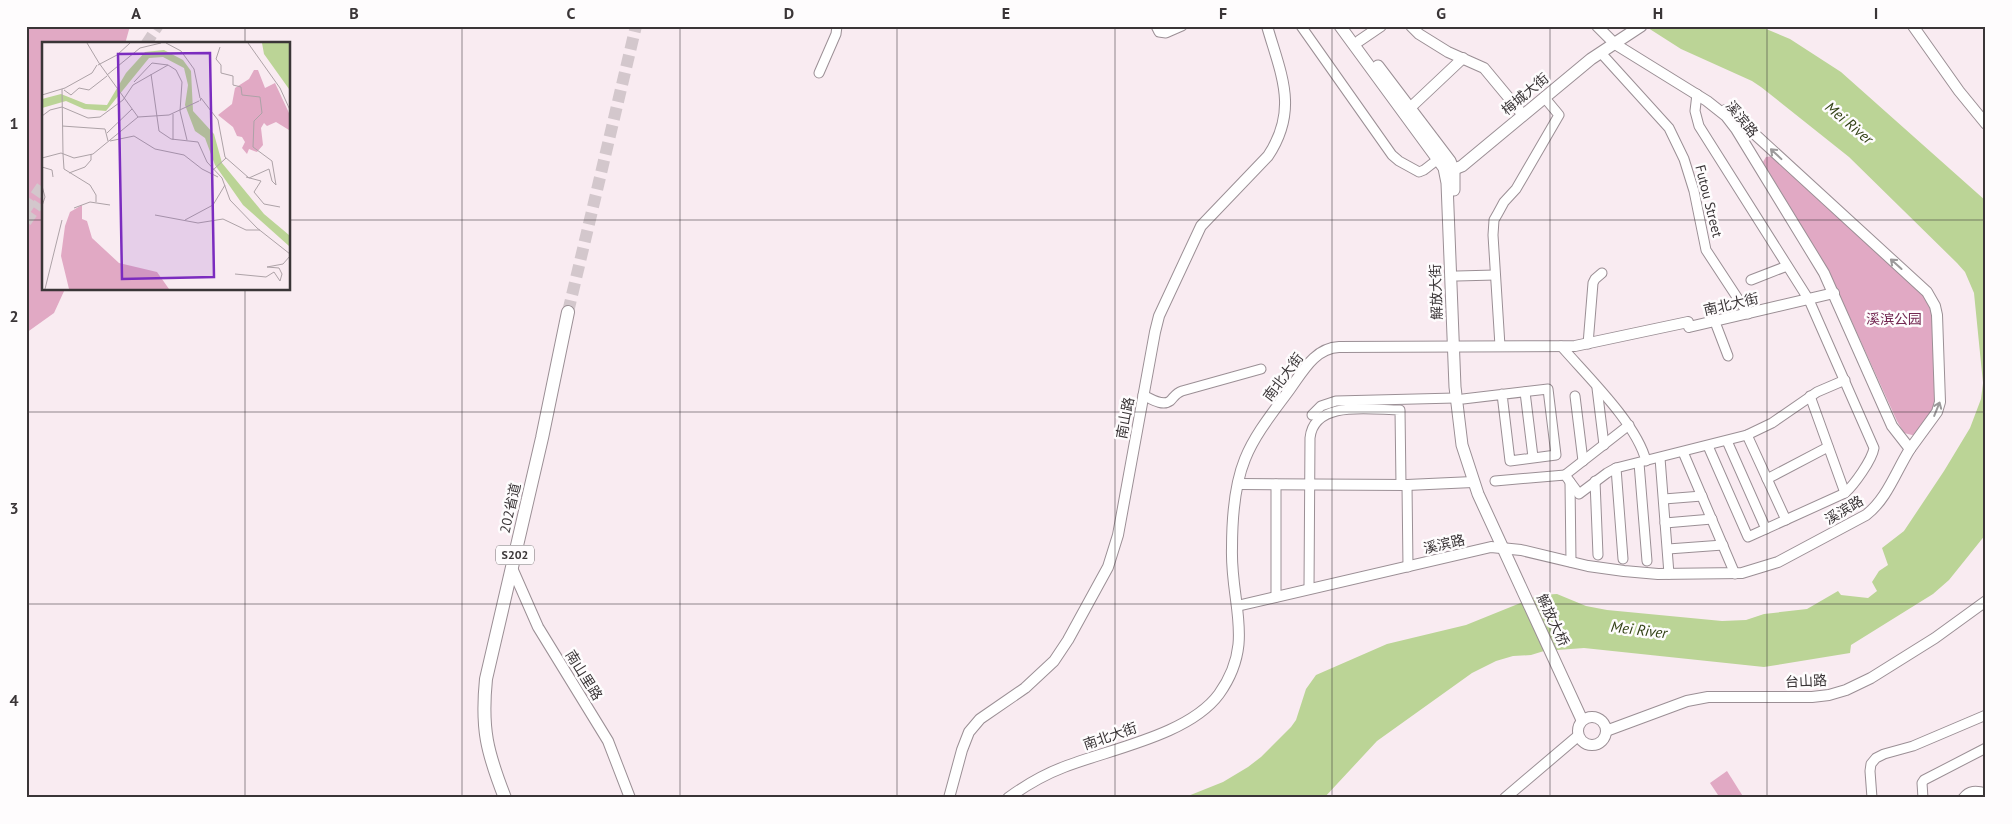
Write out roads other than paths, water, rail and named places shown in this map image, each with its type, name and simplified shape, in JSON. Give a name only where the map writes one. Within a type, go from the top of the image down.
[{"type":"main road","name":"解放大街","points":[[1340,26],[1438,159],[1450,172],[1456,346],[1462,445],[1473,482],[1520,579]]},
{"type":"main road","name":"解放大街","points":[[1349,26],[1447,157],[1450,172],[1457,276],[1456,346]]},
{"type":"main road","name":"梅城大街","points":[[1450,172],[1462,166],[1600,53],[1641,26]]},
{"type":"main road","name":"202省道","points":[[505,798],[490,758],[486,739],[484,700],[487,670],[542,438],[568,312]]},
{"type":"main road","name":"解放大街","points":[[1459,398],[1469,444],[1506,548]]},
{"type":"main road","name":"解放大桥","points":[[1520,579],[1584,719]]},
{"type":"street","points":[[819,73],[838,26]]},
{"type":"street","points":[[1156,26],[1159,32],[1163,33],[1182,26]]},
{"type":"street","name":"南山路","points":[[950,798],[962,750],[969,732],[980,719],[1025,688],[1054,661],[1104,577],[1118,535],[1158,321],[1198,231],[1209,215],[1268,156],[1282,128],[1286,109],[1285,92],[1267,26]]},
{"type":"street","points":[[1301,26],[1394,157],[1420,172],[1433,164]]},
{"type":"street","points":[[1359,41],[1381,26]]},
{"type":"street","points":[[1410,26],[1431,41],[1484,68],[1523,115]]},
{"type":"street","name":"溪滨路","points":[[1237,606],[1491,547],[1506,548],[1602,568],[1670,574],[1735,574],[1750,572],[1778,562],[1866,515],[1878,502],[1910,449],[1892,426],[1834,293],[1742,138],[1726,116],[1597,26]]},
{"type":"street","points":[[1913,26],[1959,91],[1986,124]]},
{"type":"street","name":"Futou Street","points":[[1600,53],[1660,116],[1673,134],[1684,159],[1694,191],[1706,250],[1748,314]]},
{"type":"street","points":[[1410,107],[1462,58]]},
{"type":"street","points":[[1696,94],[1694,111],[1699,126],[1809,300],[1874,448],[1852,486],[1845,493],[1748,537],[1708,446]]},
{"type":"street","points":[[1500,346],[1493,235],[1494,220],[1504,202],[1519,184],[1558,115],[1544,97]]},
{"type":"street","points":[[1706,101],[1736,117],[1927,292],[1934,301],[1937,315],[1940,402],[1937,412],[1910,449]]},
{"type":"street","points":[[1751,280],[1788,266]]},
{"type":"street","points":[[1588,344],[1593,283],[1602,273]]},
{"type":"street","points":[[1457,276],[1496,275]]},
{"type":"street","name":"南北大街","points":[[1008,798],[1042,776],[1170,730],[1190,720],[1204,711],[1225,685],[1235,663],[1240,635],[1233,588],[1232,549],[1239,484],[1245,458],[1257,437],[1307,365],[1320,353],[1332,348],[1561,346],[1588,344],[1688,322],[1689,327],[1715,322],[1834,293]]},
{"type":"street","points":[[1715,322],[1728,356]]},
{"type":"street","points":[[1561,346],[1629,425],[1642,446],[1648,562]]},
{"type":"street","points":[[1143,394],[1164,403],[1182,391],[1261,369]]},
{"type":"street","points":[[1567,478],[1579,494],[1616,468],[1747,435],[1772,423],[1810,396],[1845,380]]},
{"type":"street","points":[[1597,388],[1604,445]]},
{"type":"street","points":[[1312,415],[1321,406],[1341,401],[1459,398],[1548,389],[1556,455],[1510,461],[1502,394]]},
{"type":"street","points":[[1525,392],[1533,458]]},
{"type":"street","points":[[1575,396],[1583,461]]},
{"type":"street","points":[[1810,396],[1845,493]]},
{"type":"street","points":[[1309,589],[1310,438],[1313,427],[1326,414],[1344,409],[1400,410],[1408,567]]},
{"type":"street","points":[[1495,481],[1567,478],[1583,461],[1629,425]]},
{"type":"street","points":[[1747,435],[1786,520]]},
{"type":"street","points":[[1727,440],[1766,529]]},
{"type":"street","points":[[1767,479],[1828,447]]},
{"type":"street","points":[[1683,452],[1735,574]]},
{"type":"street","points":[[1660,458],[1670,574]]},
{"type":"street","points":[[1616,468],[1623,559]]},
{"type":"street","points":[[1567,478],[1572,562]]},
{"type":"street","points":[[1595,481],[1598,555]]},
{"type":"street","points":[[1239,484],[1473,482]]},
{"type":"street","points":[[1276,484],[1276,597]]},
{"type":"street","points":[[1664,499],[1702,496]]},
{"type":"street","points":[[1666,522],[1712,519]]},
{"type":"street","points":[[1668,550],[1723,545]]},
{"type":"street","name":"南山里路","points":[[512,568],[538,627],[608,741],[630,798]]},
{"type":"street","name":"台山路","points":[[1606,731],[1687,702],[1708,697],[1812,697],[1846,690],[1871,678],[1935,638],[1986,601]]},
{"type":"street","points":[[1872,798],[1870,771],[1871,764],[1876,758],[1912,746],[1986,715]]},
{"type":"street","points":[[1595,717],[1600,718],[1606,731],[1603,740],[1595,745],[1586,744],[1578,736],[1578,729],[1584,719],[1595,717]]},
{"type":"street","points":[[1504,798],[1578,736]]},
{"type":"street","points":[[1923,798],[1922,783],[1924,780],[1986,748]]},
{"type":"street","points":[[1963,798],[1967,793],[1974,790],[1986,793]]},
{"type":"water","name":"Mei River","points":[[1645,26],[1759,26],[1790,39],[1841,72],[1986,201],[1986,534],[1949,580],[1933,594],[1851,645],[1850,653],[1764,667],[1584,648],[1513,656],[1496,661],[1472,673],[1377,741],[1324,798],[1183,798],[1223,782],[1261,757],[1296,720],[1306,689],[1316,675],[1387,644],[1466,625],[1540,595],[1557,594],[1586,606],[1607,610],[1722,621],[1746,620],[1764,614],[1807,609],[1838,591],[1841,595],[1868,598],[1877,591],[1872,582],[1879,571],[1888,565],[1882,548],[1904,531],[1944,471],[1970,428],[1981,399],[1983,383],[1974,293],[1965,272],[1957,263],[1849,157],[1752,81],[1681,49]]},
{"type":"tunnel","points":[[147,42],[158,26]]},
{"type":"tunnel","points":[[568,312],[636,26]]},
{"type":"tunnel","points":[[26,209],[42,186]]},
{"type":"tunnel","points":[[26,222],[39,203]]},
{"type":"park label","name":"溪滨公园","points":[[1894,319]]}]
